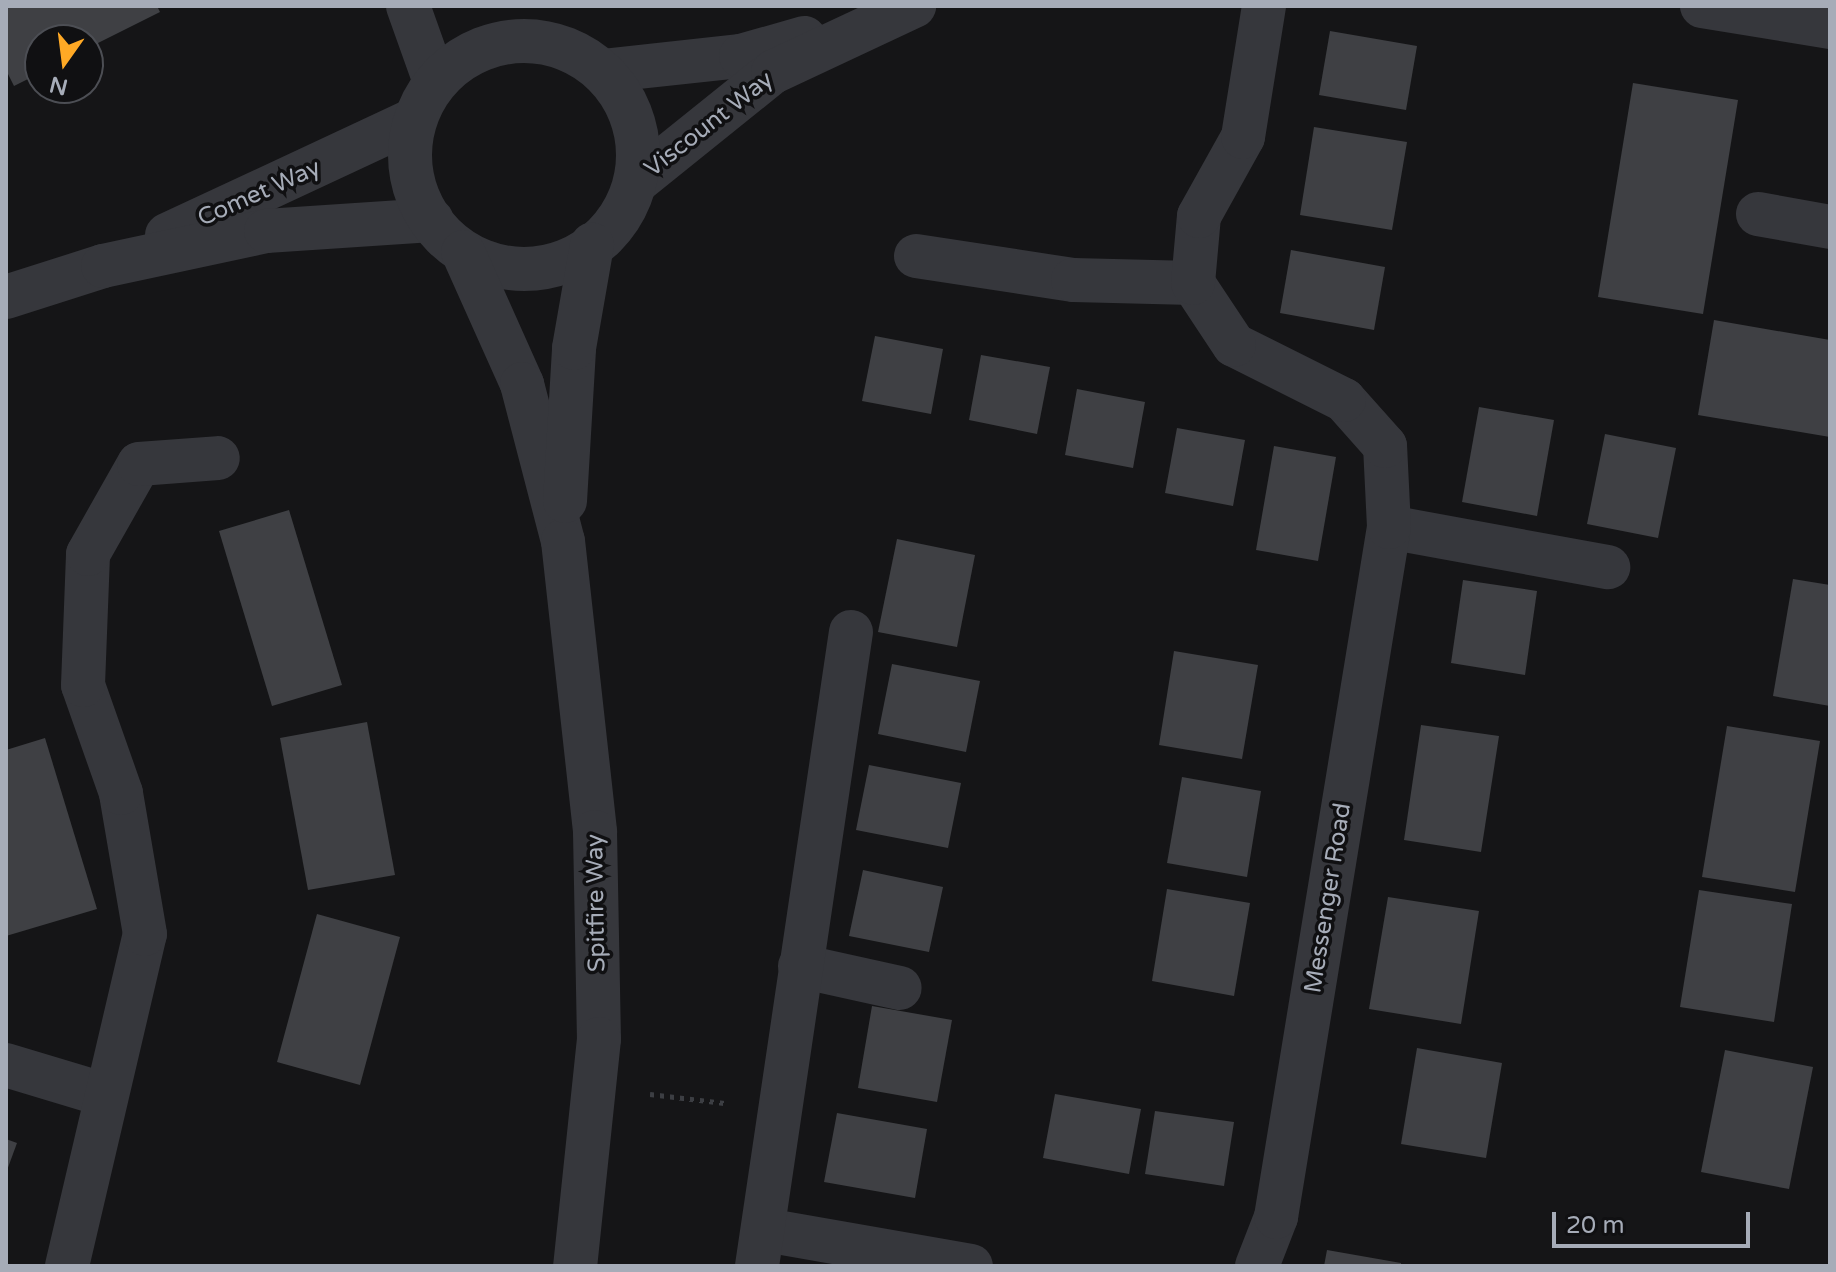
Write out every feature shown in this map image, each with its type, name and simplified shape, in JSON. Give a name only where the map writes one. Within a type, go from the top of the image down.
[{"type":"street","points":[[408,6],[435,82]]},
{"type":"street","points":[[518,6],[550,45],[602,71],[621,93],[636,131],[636,182],[619,219],[592,245],[540,267],[499,266],[463,252],[418,201],[409,160],[414,120],[435,82],[465,55],[493,44],[550,45]]},
{"type":"street","name":"Viscount Way","points":[[602,71],[741,56],[913,6]]},
{"type":"street","name":"Viscount Way","points":[[636,182],[773,72],[913,6]]},
{"type":"street","points":[[916,256],[1073,280],[1193,283],[1199,216],[1243,137],[1264,6]]},
{"type":"street","points":[[1702,6],[1777,12],[1830,27]]},
{"type":"street","name":"Comet Way","points":[[103,266],[414,120]]},
{"type":"street","points":[[1758,214],[1830,227]]},
{"type":"street","name":"Comet Way","points":[[6,297],[103,266],[266,231],[432,220]]},
{"type":"street","name":"Spitfire Way","points":[[563,541],[574,348],[592,245]]},
{"type":"street","name":"Spitfire Way","points":[[463,252],[522,384],[563,541],[595,832],[599,1039],[575,1266]]},
{"type":"street","name":"Messenger Road","points":[[1193,283],[1234,345],[1344,400],[1385,446],[1389,527],[1276,1217],[1257,1266]]},
{"type":"street","points":[[67,1266],[102,1094],[145,934],[121,793],[83,685],[88,554],[139,464],[218,458]]},
{"type":"street","points":[[1389,527],[1608,567]]},
{"type":"street","points":[[851,632],[761,1248],[971,1266]]},
{"type":"street","points":[[800,966],[900,988]]},
{"type":"street","points":[[6,1065],[102,1094]]},
{"type":"path","points":[[649,1094],[781,1109]]},
{"type":"building","points":[[6,6],[157,6],[160,12],[104,40],[104,24],[24,24],[24,81],[14,86],[6,70]]},
{"type":"building","points":[[1330,31],[1417,46],[1406,110],[1319,95]]},
{"type":"building","points":[[1633,83],[1738,100],[1703,314],[1598,297]]},
{"type":"building","points":[[1314,127],[1407,142],[1392,230],[1300,215]]},
{"type":"building","points":[[1291,250],[1385,267],[1374,330],[1280,313]]},
{"type":"building","points":[[1714,320],[1830,340],[1830,437],[1698,415]]},
{"type":"building","points":[[875,336],[943,349],[931,414],[862,401]]},
{"type":"building","points":[[981,355],[1050,367],[1037,434],[969,420]]},
{"type":"building","points":[[1077,389],[1145,402],[1133,468],[1065,455]]},
{"type":"building","points":[[1479,407],[1554,420],[1537,516],[1462,502]]},
{"type":"building","points":[[1177,428],[1245,440],[1233,506],[1165,493]]},
{"type":"building","points":[[1605,434],[1676,448],[1658,538],[1587,524]]},
{"type":"building","points":[[1274,446],[1336,457],[1318,561],[1256,550]]},
{"type":"building","points":[[289,510],[342,685],[272,706],[219,531]]},
{"type":"building","points":[[897,539],[975,555],[957,647],[878,632]]},
{"type":"building","points":[[1793,579],[1830,585],[1830,706],[1773,696]]},
{"type":"building","points":[[1463,580],[1537,591],[1525,675],[1451,663]]},
{"type":"building","points":[[1174,651],[1258,665],[1242,759],[1159,745]]},
{"type":"building","points":[[892,664],[980,681],[966,752],[878,734]]},
{"type":"building","points":[[367,722],[395,875],[308,890],[280,738]]},
{"type":"building","points":[[1421,725],[1499,736],[1481,852],[1404,840]]},
{"type":"building","points":[[1727,726],[1820,741],[1795,892],[1702,877]]},
{"type":"building","points":[[45,738],[97,909],[6,936],[6,750]]},
{"type":"building","points":[[869,765],[961,783],[948,848],[856,830]]},
{"type":"building","points":[[1182,777],[1261,791],[1247,877],[1167,863]]},
{"type":"building","points":[[863,870],[943,887],[929,952],[849,936]]},
{"type":"building","points":[[1167,889],[1250,903],[1234,996],[1152,981]]},
{"type":"building","points":[[1699,890],[1792,904],[1774,1022],[1680,1007]]},
{"type":"building","points":[[1388,897],[1479,911],[1461,1024],[1369,1009]]},
{"type":"building","points":[[317,914],[400,937],[360,1085],[277,1062]]},
{"type":"building","points":[[872,1006],[952,1020],[937,1102],[858,1088]]},
{"type":"building","points":[[1417,1048],[1502,1063],[1486,1158],[1401,1144]]},
{"type":"building","points":[[1725,1050],[1813,1067],[1789,1189],[1701,1172]]},
{"type":"building","points":[[1055,1094],[1141,1109],[1129,1174],[1043,1158]]},
{"type":"building","points":[[1155,1111],[1234,1122],[1224,1186],[1145,1174]]},
{"type":"building","points":[[837,1113],[927,1129],[915,1198],[824,1182]]},
{"type":"building","points":[[6,1139],[17,1143],[6,1173]]},
{"type":"building","points":[[1327,1250],[1401,1263],[1401,1266],[1324,1266]]}]
